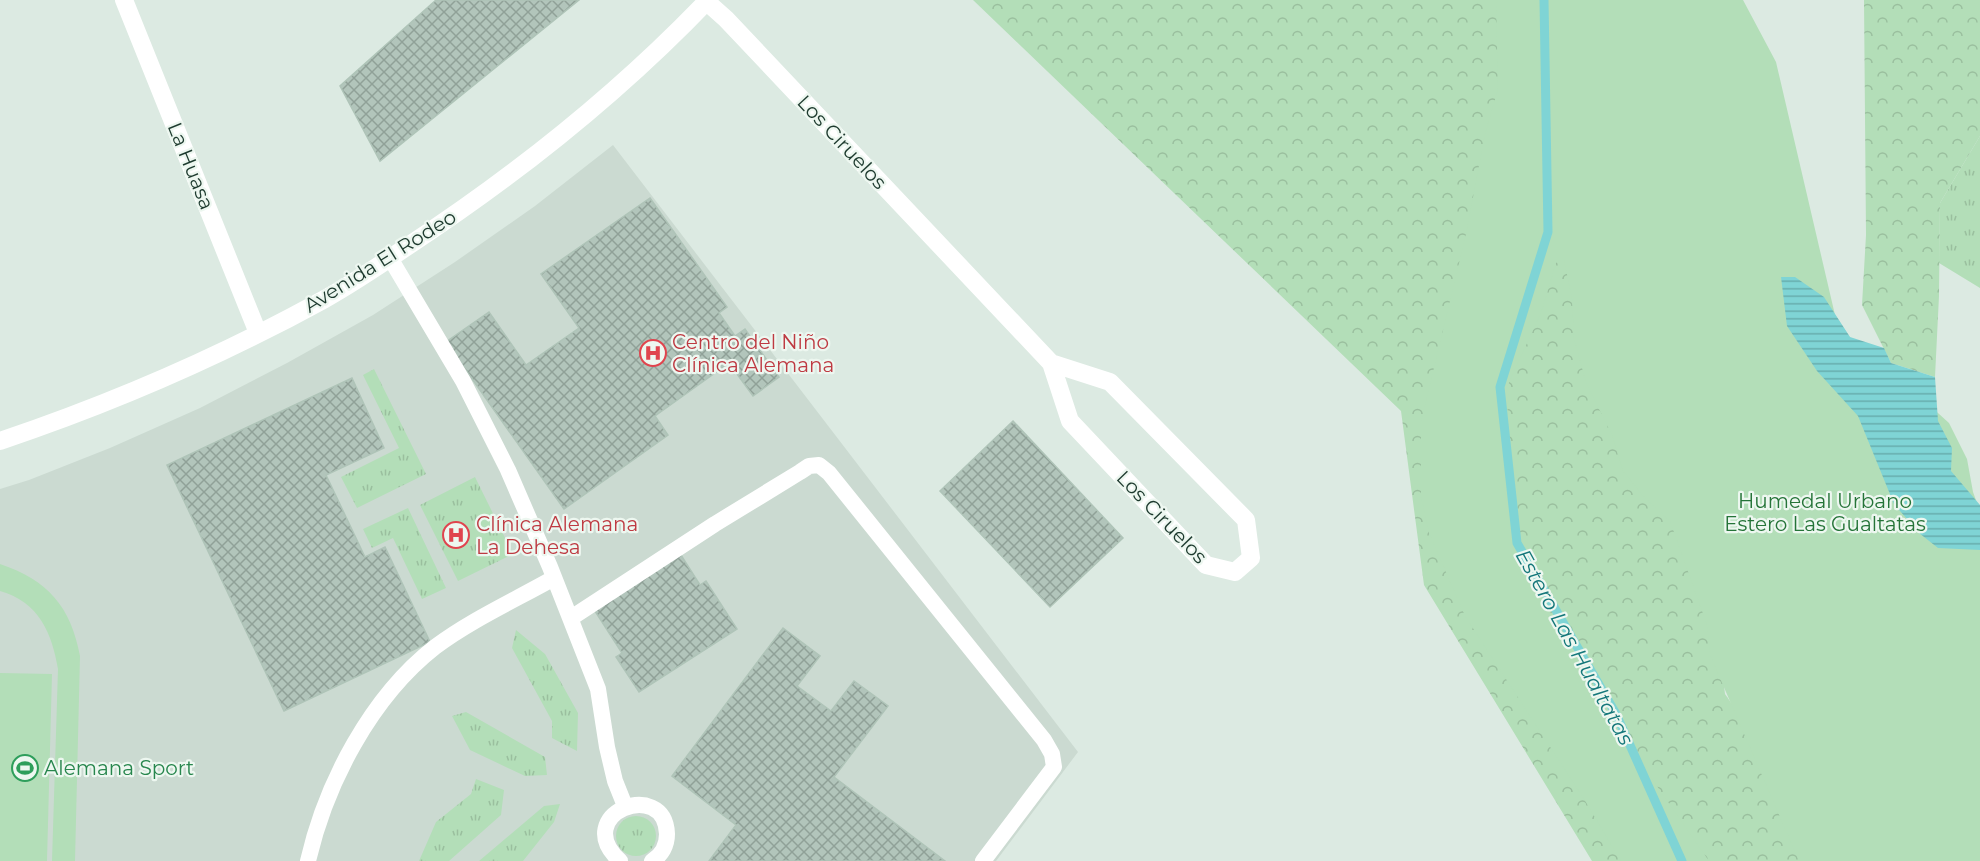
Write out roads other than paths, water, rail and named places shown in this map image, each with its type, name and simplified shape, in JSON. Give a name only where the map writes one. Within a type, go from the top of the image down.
[{"type":"street","name":"La Huasa","points":[[124,0],[258,333]]},
{"type":"street","name":"Avenida El Rodeo","points":[[0,441],[112,400],[205,359],[328,297],[484,194],[550,143],[639,69],[707,1]]},
{"type":"street","name":"Los Ciruelos","points":[[707,1],[1051,363],[1071,421],[1206,565],[1235,572],[1251,558],[1246,520],[1110,382],[1051,363]]},
{"type":"lane","points":[[390,258],[464,381],[491,434],[572,618],[598,689],[607,747],[615,781],[625,806]]},
{"type":"lane","points":[[572,618],[715,524],[809,466],[819,465],[829,473],[1044,740],[1052,754],[1054,767],[983,861]]},
{"type":"lane","points":[[308,861],[321,819],[345,760],[371,716],[397,686],[434,648],[455,633],[554,578]]},
{"type":"lane","points":[[620,861],[608,846],[606,837],[610,819],[616,811],[625,806],[643,805],[660,815],[667,832],[663,851],[652,861]]},
{"type":"water","points":[[1781,277],[1795,277],[1824,297],[1850,337],[1884,348],[1891,363],[1935,377],[1938,421],[1952,448],[1951,471],[1980,505],[1980,550],[1938,548],[1919,533],[1894,504],[1858,416],[1817,371],[1787,326]]},
{"type":"waterway","name":"Estero Las Hualtatas","points":[[1544,0],[1548,232],[1500,387],[1517,543],[1616,714],[1682,861]]},
{"type":"place","name":"Centro del Niño Clínica Alemana","points":[[653,353]]},
{"type":"place","name":"Clínica Alemana La Dehesa","points":[[456,535]]},
{"type":"place","name":"Alemana Sport","points":[[25,768]]},
{"type":"park label","name":"Humedal Urbano Estero Las Gualtatas","points":[[1825,512]]}]
